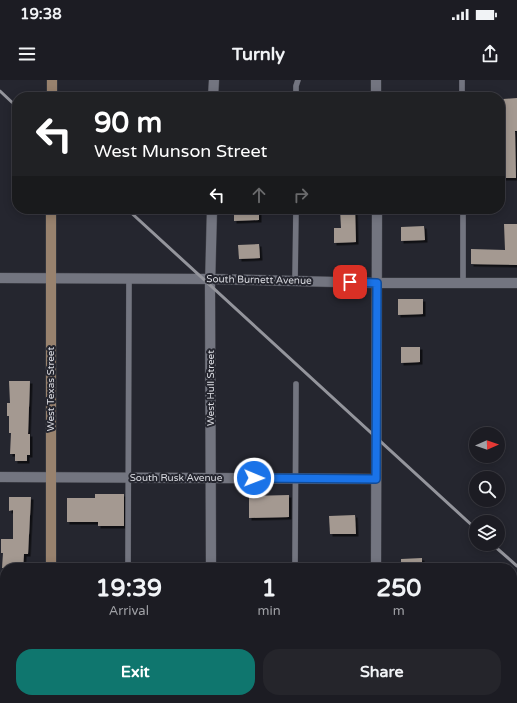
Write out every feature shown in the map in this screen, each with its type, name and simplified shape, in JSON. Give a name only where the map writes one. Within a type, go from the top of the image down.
[{"type":"street","points":[[52,80],[52,92]]},
{"type":"street","points":[[213,92],[214,80]]},
{"type":"street","points":[[376,80],[376,92]]},
{"type":"street","name":"West Texas Street","points":[[51,214],[51,563]]},
{"type":"street","name":"West Hull Street","points":[[211,563],[212,478],[210,279],[212,214]]},
{"type":"street","points":[[376,563],[377,214]]},
{"type":"street","name":"South Burnett Avenue","points":[[0,278],[51,277],[377,283],[517,283]]},
{"type":"street","name":"South Rusk Avenue","points":[[0,477],[376,479]]},
{"type":"street","points":[[460,703],[517,703]]},
{"type":"lane","points":[[296,92],[298,80]]},
{"type":"lane","points":[[462,80],[462,92]]},
{"type":"lane","points":[[295,281],[296,214]]},
{"type":"lane","points":[[462,214],[463,283]]},
{"type":"lane","points":[[128,563],[129,278]]},
{"type":"lane","points":[[295,563],[296,384]]},
{"type":"building","points":[[517,98],[517,131],[515,131],[516,178],[505,178],[505,99]]},
{"type":"building","points":[[234,214],[259,214],[259,220],[234,221]]},
{"type":"building","points":[[340,214],[355,214],[356,242],[334,243],[334,228],[341,228]]},
{"type":"building","points":[[504,224],[517,224],[517,265],[471,264],[471,249],[505,250]]},
{"type":"building","points":[[424,226],[425,240],[401,241],[401,227]]},
{"type":"building","points":[[259,244],[260,258],[239,259],[238,245]]},
{"type":"building","points":[[398,299],[423,299],[423,314],[398,315]]},
{"type":"building","points":[[401,347],[420,347],[420,362],[401,363]]},
{"type":"building","points":[[9,381],[30,381],[28,434],[30,434],[30,455],[27,455],[27,461],[15,461],[15,454],[10,454],[11,433],[9,433],[9,416],[7,416],[7,403],[10,403]]},
{"type":"building","points":[[95,494],[124,494],[124,526],[98,526],[98,522],[67,522],[67,498],[95,498]]},
{"type":"building","points":[[289,495],[289,517],[249,518],[249,496]]},
{"type":"building","points":[[9,497],[31,497],[28,554],[24,554],[23,563],[2,563],[3,553],[1,553],[1,539],[13,539],[13,510],[9,511]]},
{"type":"building","points":[[355,515],[356,534],[330,534],[329,516]]},
{"type":"building","points":[[422,558],[422,563],[401,563],[401,559]]},
{"type":"railway","points":[[0,91],[12,102]]},
{"type":"railway","points":[[132,214],[469,523]]},
{"type":"railway","points":[[500,551],[514,563]]},
{"type":"route","points":[[254,478],[376,479],[377,283],[350,282]]}]
